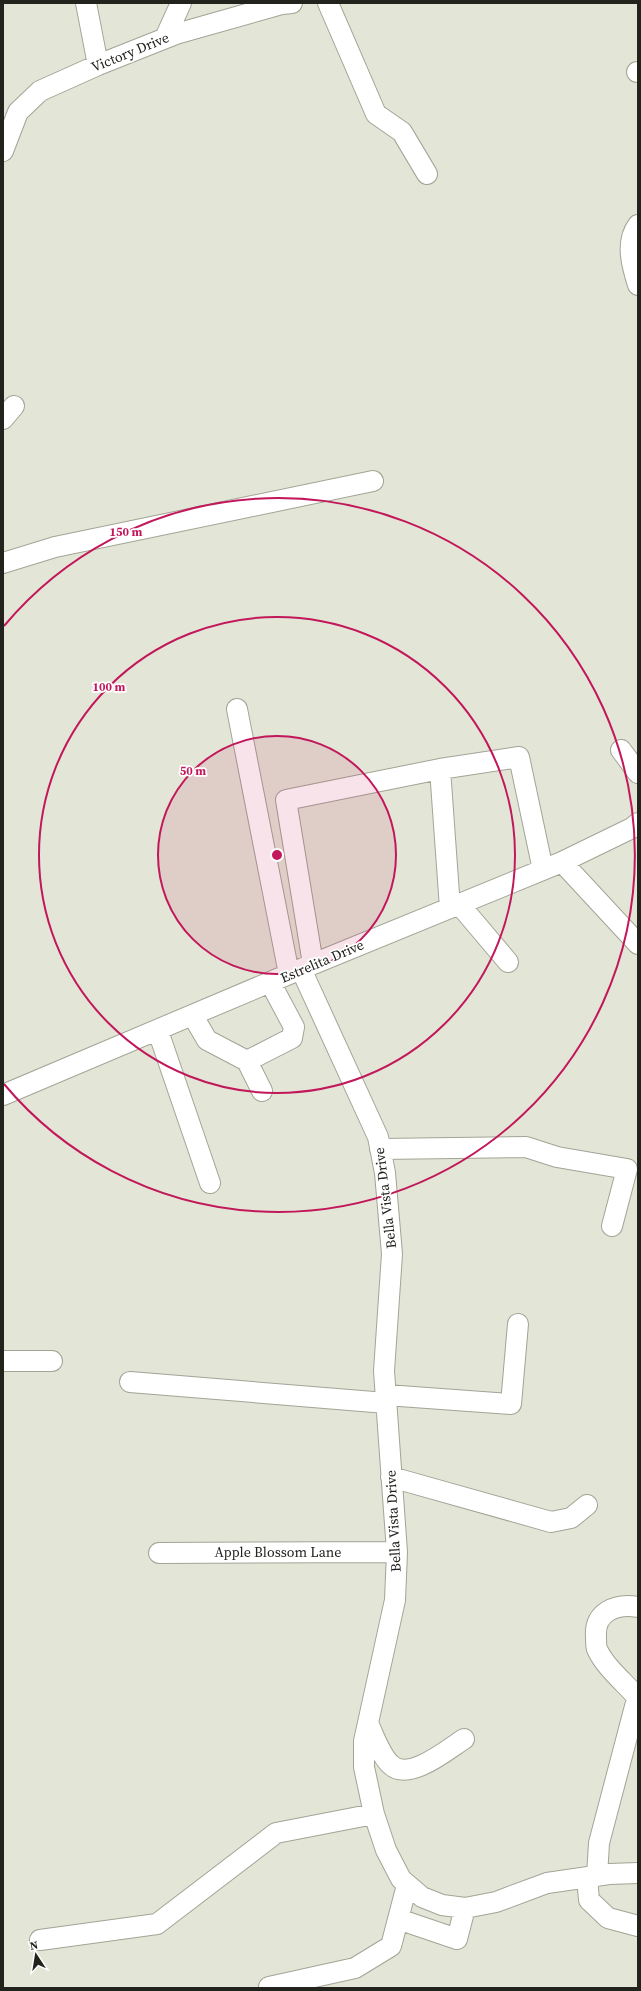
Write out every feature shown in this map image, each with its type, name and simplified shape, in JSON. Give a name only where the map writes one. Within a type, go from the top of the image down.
[{"type":"street","points":[[86,3],[98,65]]},
{"type":"street","points":[[166,38],[181,3]]},
{"type":"street","name":"Victory Drive","points":[[3,151],[18,112],[40,91],[98,65],[166,38],[282,4],[292,3]]},
{"type":"street","points":[[328,3],[376,114],[402,132],[427,174]]},
{"type":"street","points":[[638,225],[632,234],[631,264],[638,285]]},
{"type":"street","points":[[3,563],[55,547],[373,481]]},
{"type":"street","points":[[237,709],[301,969]]},
{"type":"street","points":[[621,750],[638,773]]},
{"type":"street","points":[[301,969],[286,800],[440,769],[518,757],[543,870]]},
{"type":"street","points":[[440,769],[455,906],[508,962]]},
{"type":"street","name":"Estrelita Drive","points":[[3,1095],[158,1031],[301,969],[562,862],[632,828],[638,823]]},
{"type":"street","points":[[562,862],[638,944]]},
{"type":"street","name":"Bella Vista Drive","points":[[301,969],[378,1137],[385,1173],[392,1254],[384,1371],[397,1552],[395,1600],[364,1741],[364,1766],[374,1814],[386,1850],[401,1879],[407,1885],[422,1896],[442,1904],[465,1908],[496,1902],[547,1883],[638,1873]]},
{"type":"street","points":[[247,1061],[292,1038],[294,1027],[270,982]]},
{"type":"street","points":[[193,1016],[206,1040],[247,1061],[262,1091]]},
{"type":"street","points":[[158,1031],[210,1183]]},
{"type":"street","points":[[380,1149],[526,1147],[557,1157],[627,1169],[612,1226]]},
{"type":"street","points":[[130,1382],[386,1399],[511,1404],[518,1324]]},
{"type":"street","points":[[3,1361],[52,1361]]},
{"type":"street","points":[[391,1477],[551,1522],[571,1518],[587,1505]]},
{"type":"street","name":"Apple Blossom Lane","points":[[159,1553],[397,1552]]},
{"type":"street","points":[[638,1607],[631,1606],[612,1609],[602,1614],[595,1627],[596,1648],[606,1662],[638,1696],[599,1843],[589,1900],[608,1918],[638,1926]]},
{"type":"street","points":[[368,1723],[386,1759],[395,1768],[403,1770],[416,1768],[464,1739]]},
{"type":"street","points":[[40,1940],[157,1924],[276,1833],[374,1814]]},
{"type":"street","points":[[269,1987],[355,1968],[391,1946],[407,1885]]},
{"type":"street","points":[[398,1919],[458,1939],[465,1908]]}]
